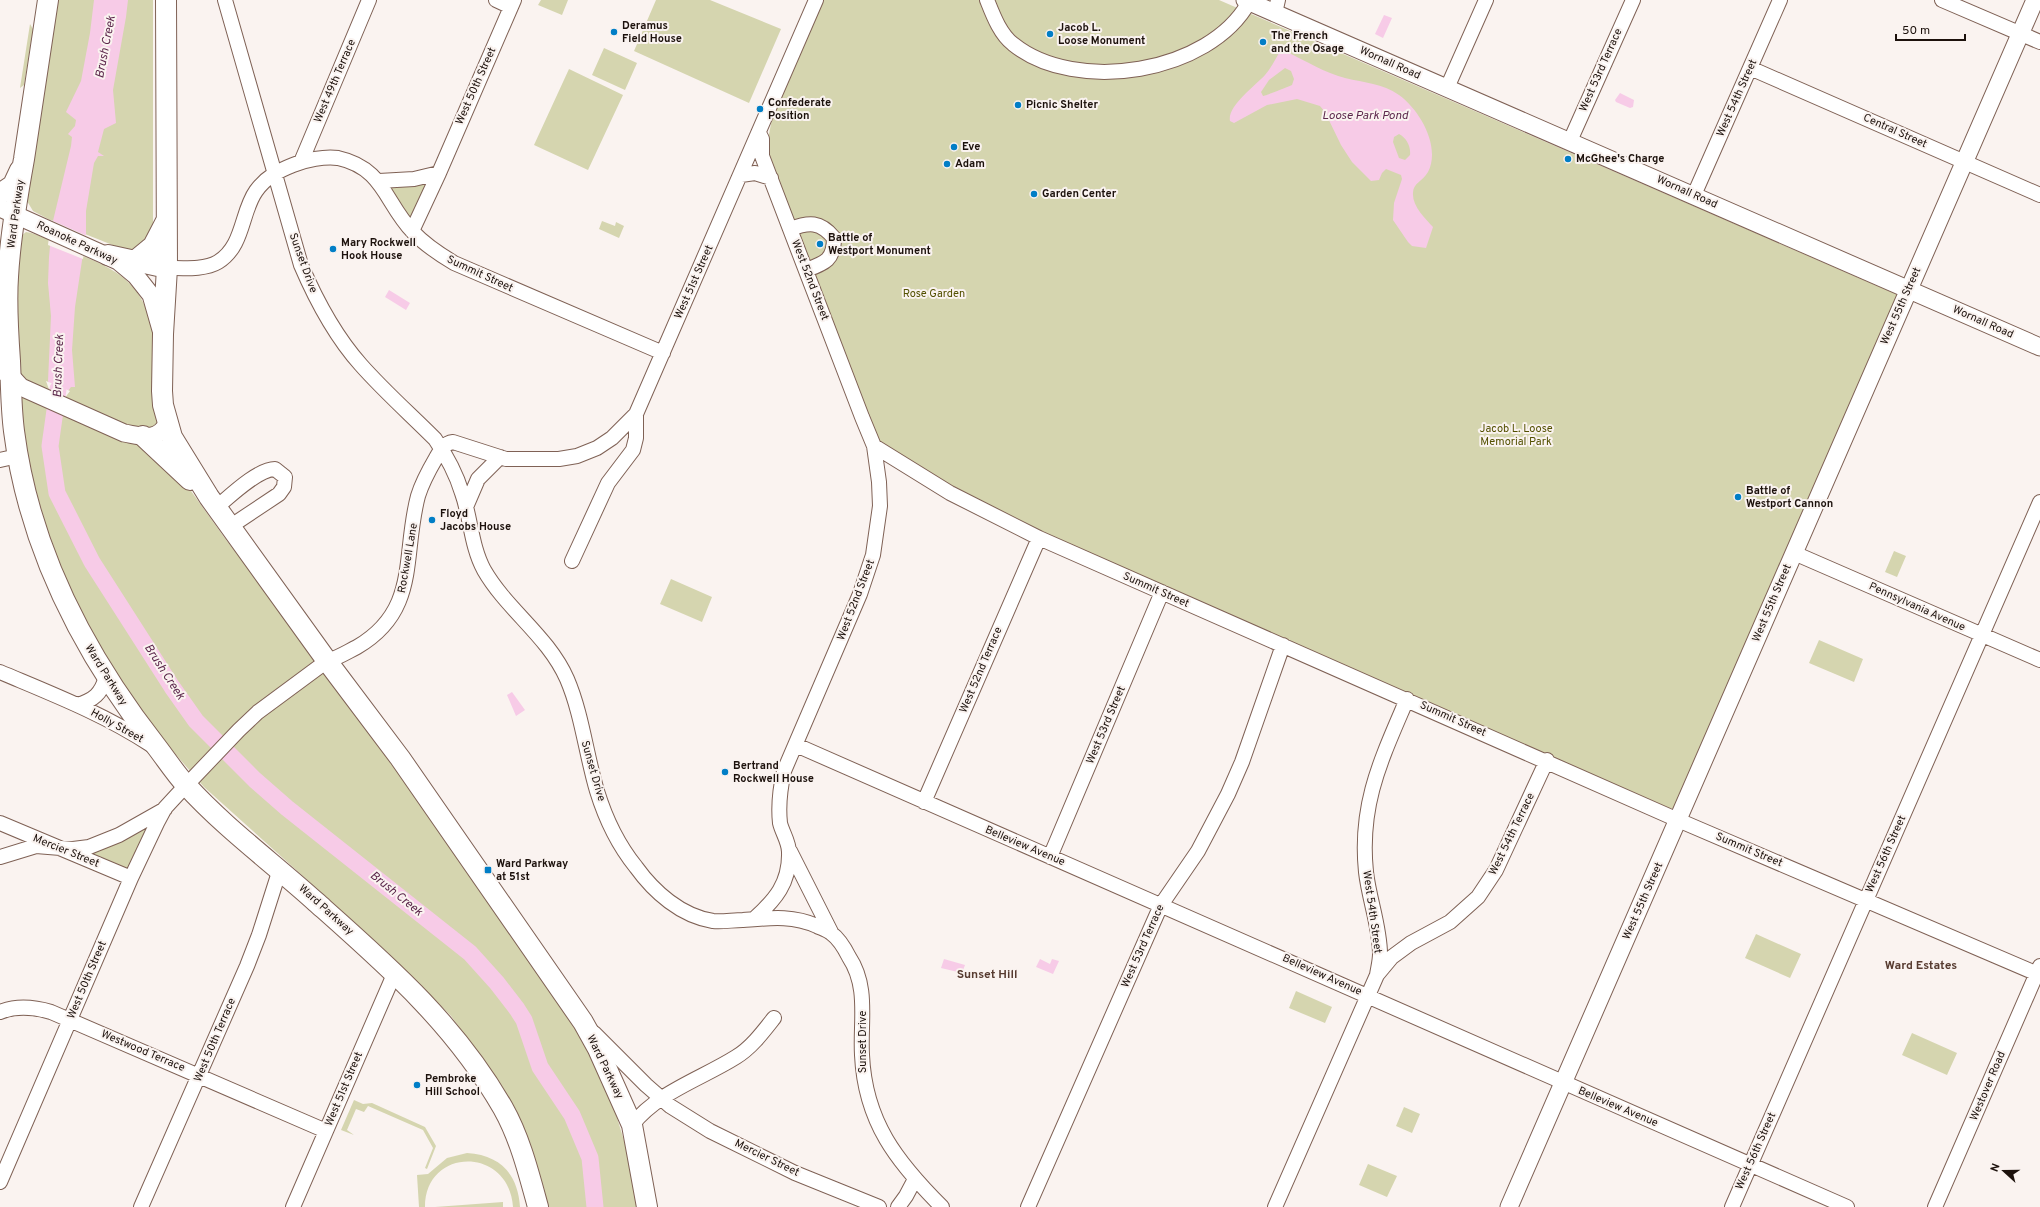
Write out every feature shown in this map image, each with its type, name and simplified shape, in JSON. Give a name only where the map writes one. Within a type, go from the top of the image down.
[{"type":"highway","name":"Ward Parkway","points":[[48,0],[22,167],[7,211],[8,273],[5,372],[14,430],[9,458],[28,499],[42,545],[60,591],[82,637],[106,677],[131,714],[186,785],[234,831],[280,869],[395,972],[430,1007],[471,1059],[505,1111],[528,1167],[538,1207]]},
{"type":"highway","name":"Ward Parkway","points":[[166,0],[168,268],[163,334],[163,405],[167,424],[172,437],[184,459],[213,502],[327,661],[400,758],[583,1022],[601,1056],[632,1125],[647,1207]]},
{"type":"highway","points":[[0,194],[13,186],[22,167]]},
{"type":"highway","points":[[136,260],[153,246],[167,218]]},
{"type":"highway","points":[[99,252],[168,268]]},
{"type":"highway","points":[[0,398],[14,430]]},
{"type":"highway","points":[[143,436],[213,502]]},
{"type":"main road","name":"West 55th Street","points":[[1509,1207],[2035,0]]},
{"type":"main road","name":"Wornall Road","points":[[1247,1],[1276,6],[1447,88],[2040,347]]},
{"type":"main road","name":"Roanoke Parkway","points":[[7,211],[99,252],[136,276],[151,296],[163,334]]},
{"type":"main road","points":[[5,372],[21,387],[41,391],[78,407],[124,433],[143,436],[162,433],[167,424]]},
{"type":"street","name":"Sunset Drive","points":[[225,0],[301,265],[323,312],[360,364],[435,439],[441,449],[463,493],[474,544],[483,569],[494,584],[548,646],[566,677],[574,700],[597,792],[611,826],[635,867],[657,891],[671,902],[698,917],[715,921],[792,918],[807,922],[831,932]]},
{"type":"street","name":"West 49th Terrace","points":[[301,162],[369,0]]},
{"type":"street","points":[[496,0],[513,3]]},
{"type":"street","name":"West 51st Street","points":[[572,561],[608,483],[633,450],[636,438],[636,414],[816,0]]},
{"type":"street","points":[[987,0],[996,21],[1013,45],[1038,59],[1054,65],[1087,72],[1148,67],[1168,63],[1185,57],[1203,46],[1239,18],[1247,1]]},
{"type":"street","points":[[1447,88],[1486,0]]},
{"type":"street","name":"West 53rd Terrace","points":[[1570,141],[1633,0]]},
{"type":"street","name":"West 54th Street","points":[[1694,195],[1780,0]]},
{"type":"street","points":[[1942,0],[2040,42]]},
{"type":"street","name":"West 50th Street","points":[[412,231],[513,3]]},
{"type":"street","name":"Central Street","points":[[1750,68],[2040,195]]},
{"type":"street","name":"West 52nd Street","points":[[754,919],[772,903],[782,888],[786,876],[790,851],[780,824],[778,799],[784,771],[860,594],[871,563],[877,536],[880,506],[879,482],[874,446],[762,156],[762,139],[759,134]]},
{"type":"street","name":"Summit Street","points":[[168,268],[206,266],[217,263],[225,257],[235,243],[255,192],[274,173],[301,162],[334,157],[351,161],[363,167],[379,181],[412,231],[431,249],[454,263],[663,354]]},
{"type":"street","points":[[379,181],[414,179],[438,173]]},
{"type":"street","points":[[741,175],[755,173],[771,178]]},
{"type":"street","points":[[790,229],[807,223],[818,225],[828,230],[834,238],[834,249],[829,258],[823,264],[806,270]]},
{"type":"street","points":[[441,449],[446,444],[453,442],[506,459],[559,459],[577,456],[597,448],[612,438],[636,414]]},
{"type":"street","name":"Summit Street","points":[[874,446],[950,493],[1039,538],[1546,760],[1678,820],[2039,972]]},
{"type":"street","name":"Rockwell Lane","points":[[186,785],[239,730],[274,699],[327,661],[336,659],[380,631],[397,607],[403,595],[418,496],[428,472],[441,449]]},
{"type":"street","points":[[466,507],[478,479],[500,457]]},
{"type":"street","points":[[213,502],[243,486],[268,469],[275,469],[284,477],[284,487],[279,494],[231,526]]},
{"type":"street","name":"West 56th Street","points":[[1732,1207],[2040,502]]},
{"type":"street","name":"West 52nd Terrace","points":[[924,802],[1039,538]]},
{"type":"street","name":"Pennsylvania Avenue","points":[[1794,553],[2040,660]]},
{"type":"street","name":"West 53rd Street","points":[[1050,857],[1162,592]]},
{"type":"street","name":"West 53rd Terrace","points":[[1028,1207],[1161,905],[1198,851],[1228,794],[1242,762],[1283,645]]},
{"type":"street","name":"Holly Street","points":[[0,672],[77,705],[128,730],[157,747]]},
{"type":"street","name":"Holly Street","points":[[77,705],[91,701],[98,695],[106,677]]},
{"type":"street","name":"West 54th Street","points":[[1275,1207],[1377,975],[1380,954],[1366,872],[1366,819],[1378,767],[1407,699]]},
{"type":"street","name":"Belleview Avenue","points":[[796,745],[1847,1207]]},
{"type":"street","name":"West 54th Terrace","points":[[1377,975],[1392,957],[1412,942],[1450,922],[1478,898],[1496,870],[1546,760]]},
{"type":"street","name":"West 50th Street","points":[[0,1182],[151,834],[165,808],[186,785]]},
{"type":"street","points":[[0,857],[36,846],[73,849],[89,847],[119,835],[165,808]]},
{"type":"street","name":"Mercier Street","points":[[0,823],[131,878]]},
{"type":"street","name":"Sunset Drive","points":[[790,851],[831,932],[851,959],[861,983],[863,1006],[863,1077],[870,1106],[879,1129],[895,1155],[914,1179],[942,1207]]},
{"type":"street","name":"West 50th Terrace","points":[[141,1207],[259,935],[280,869]]},
{"type":"street","name":"West 51st Street","points":[[293,1207],[395,972]]},
{"type":"street","name":"Westover Road","points":[[1935,1207],[2039,972]]},
{"type":"street","name":"Westwood Terrace","points":[[0,1012],[21,1007],[38,1008],[51,1012],[326,1131]]},
{"type":"street","points":[[632,1125],[642,1112],[662,1098],[737,1057],[757,1039],[774,1018]]},
{"type":"street","name":"Mercier Street","points":[[583,1022],[646,1085],[670,1106],[710,1131],[795,1173],[879,1207]]},
{"type":"street","points":[[898,1207],[906,1196],[914,1179]]},
{"type":"green space","points":[[56,0],[153,0],[153,236],[143,251],[125,250],[50,220],[33,211],[27,201]]},
{"type":"green space","points":[[541,0],[568,0],[562,15],[538,5]]},
{"type":"green space","points":[[656,0],[710,0],[781,29],[749,103],[634,51]]},
{"type":"green space","name":"Jacob L. Loose Memorial Park","points":[[824,0],[1219,0],[1896,294],[1897,296],[1675,809],[1669,808],[1042,533],[963,495],[881,443],[875,435],[769,155],[769,134],[772,119]]},
{"type":"green space","points":[[30,24],[33,29],[24,85],[20,88]]},
{"type":"green space","points":[[604,48],[637,63],[625,90],[592,75]]},
{"type":"green space","points":[[569,69],[623,95],[588,170],[534,145]]},
{"type":"green space","points":[[430,178],[414,222],[408,221],[388,184]]},
{"type":"green space","points":[[602,221],[615,226],[616,222],[624,226],[619,238],[599,229]]},
{"type":"green space","points":[[26,232],[42,237],[105,266],[117,273],[136,290],[149,317],[186,484],[224,537],[315,656],[575,1022],[612,1101],[631,1164],[638,1207],[548,1207],[536,1166],[489,1068],[451,1016],[386,951],[204,787],[151,726],[128,695],[84,620],[61,568],[46,528],[31,471],[21,418],[15,300],[21,236]]},
{"type":"green space","points":[[1894,551],[1906,556],[1897,577],[1885,572]]},
{"type":"green space","points":[[671,579],[712,597],[702,622],[660,604]]},
{"type":"green space","points":[[1819,640],[1863,659],[1854,682],[1809,663]]},
{"type":"green space","points":[[146,825],[148,827],[129,871],[96,858],[93,854],[94,850]]},
{"type":"green space","points":[[1756,934],[1801,954],[1790,978],[1745,958]]},
{"type":"green space","points":[[1296,991],[1332,1007],[1325,1023],[1289,1008]]},
{"type":"green space","points":[[1912,1033],[1957,1053],[1947,1075],[1902,1055]]},
{"type":"green space","points":[[354,1100],[363,1104],[372,1103],[425,1127],[436,1146],[427,1169],[425,1168],[433,1148],[423,1130],[368,1106],[364,1112],[356,1109],[347,1130],[354,1135],[341,1130]]},
{"type":"green space","points":[[1404,1107],[1420,1114],[1412,1133],[1396,1126]]},
{"type":"green space","points":[[467,1153],[489,1158],[506,1169],[516,1185],[520,1207],[513,1207],[508,1187],[498,1173],[483,1164],[468,1162],[452,1165],[438,1173],[429,1187],[425,1207],[419,1207],[417,1175],[428,1174],[447,1158]]},
{"type":"green space","points":[[1368,1164],[1397,1176],[1387,1197],[1359,1185]]},
{"type":"green space","points":[[503,1202],[503,1207],[435,1207]]},
{"type":"water","points":[[94,0],[128,0],[113,90],[116,123],[104,129],[98,152],[104,156],[98,156],[94,163],[86,211],[86,234],[75,307],[72,350],[75,387],[71,387],[57,405],[48,381],[51,316],[48,283],[49,257],[52,225],[71,146],[72,137],[68,134],[75,126],[76,120],[66,112],[81,81],[90,33]]},
{"type":"water","points":[[1384,15],[1392,18],[1383,38],[1375,34]]},
{"type":"water","name":"Loose Park Pond","points":[[1287,52],[1338,76],[1373,84],[1393,91],[1407,102],[1421,119],[1430,141],[1432,152],[1431,162],[1428,172],[1416,184],[1413,190],[1413,198],[1423,216],[1433,227],[1426,248],[1412,246],[1393,220],[1394,203],[1402,179],[1401,175],[1386,169],[1382,173],[1379,180],[1371,181],[1352,162],[1341,145],[1325,112],[1320,106],[1297,99],[1267,105],[1234,123],[1230,121],[1230,115],[1237,102],[1265,75],[1279,53]],"holes":[[[1285,68],[1291,71],[1294,79],[1292,85],[1263,96],[1261,92],[1269,80]],[[1399,134],[1406,140],[1410,149],[1410,155],[1405,160],[1399,158],[1393,142],[1394,137]]]},
{"type":"water","points":[[1620,93],[1634,100],[1633,107],[1630,108],[1616,102],[1615,100]]},
{"type":"water","points":[[389,290],[410,303],[406,310],[385,297]]},
{"type":"water","points":[[512,692],[525,710],[516,716],[507,695]]},
{"type":"water","points":[[944,959],[965,965],[962,973],[941,968]]},
{"type":"water","points":[[1040,959],[1050,964],[1052,959],[1059,961],[1053,974],[1036,967]]},
{"type":"pier","points":[[51,220],[87,236],[83,259],[48,245]]},
{"type":"pier","points":[[46,381],[70,391],[59,406],[55,406]]},
{"type":"waterway","name":"Brush Creek","points":[[58,389],[50,446],[57,493],[92,562],[172,687],[196,721],[255,780],[287,808],[470,953],[497,983],[524,1020],[540,1067],[572,1115],[590,1158],[595,1207]]},
{"type":"place","name":"Deramus Field House","points":[[614,32]]},
{"type":"place","name":"Jacob L. Loose Monument","points":[[1050,34]]},
{"type":"place","name":"The French and the Osage","points":[[1263,42]]},
{"type":"place","name":"Picnic Shelter","points":[[1018,105]]},
{"type":"place","name":"Confederate Position","points":[[760,109]]},
{"type":"place","name":"Eve","points":[[954,147]]},
{"type":"place","name":"McGhee's Charge","points":[[1568,159]]},
{"type":"place","name":"Adam","points":[[947,164]]},
{"type":"place","name":"Garden Center","points":[[1034,194]]},
{"type":"place","name":"Battle of Westport Monument","points":[[820,244]]},
{"type":"place","name":"Mary Rockwell Hook House","points":[[333,249]]},
{"type":"place","name":"Battle of Westport Cannon","points":[[1738,497]]},
{"type":"place","name":"Floyd Jacobs House","points":[[432,520]]},
{"type":"place","name":"Bertrand Rockwell House","points":[[725,772]]},
{"type":"place","name":"Ward Parkway at 51st","points":[[488,870]]},
{"type":"place","name":"Pembroke Hill School","points":[[417,1085]]},
{"type":"district","name":"Ward Estates","points":[[1921,966]]},
{"type":"district","name":"Sunset Hill","points":[[987,975]]},
{"type":"park label","name":"Rose Garden","points":[[934,294]]}]
